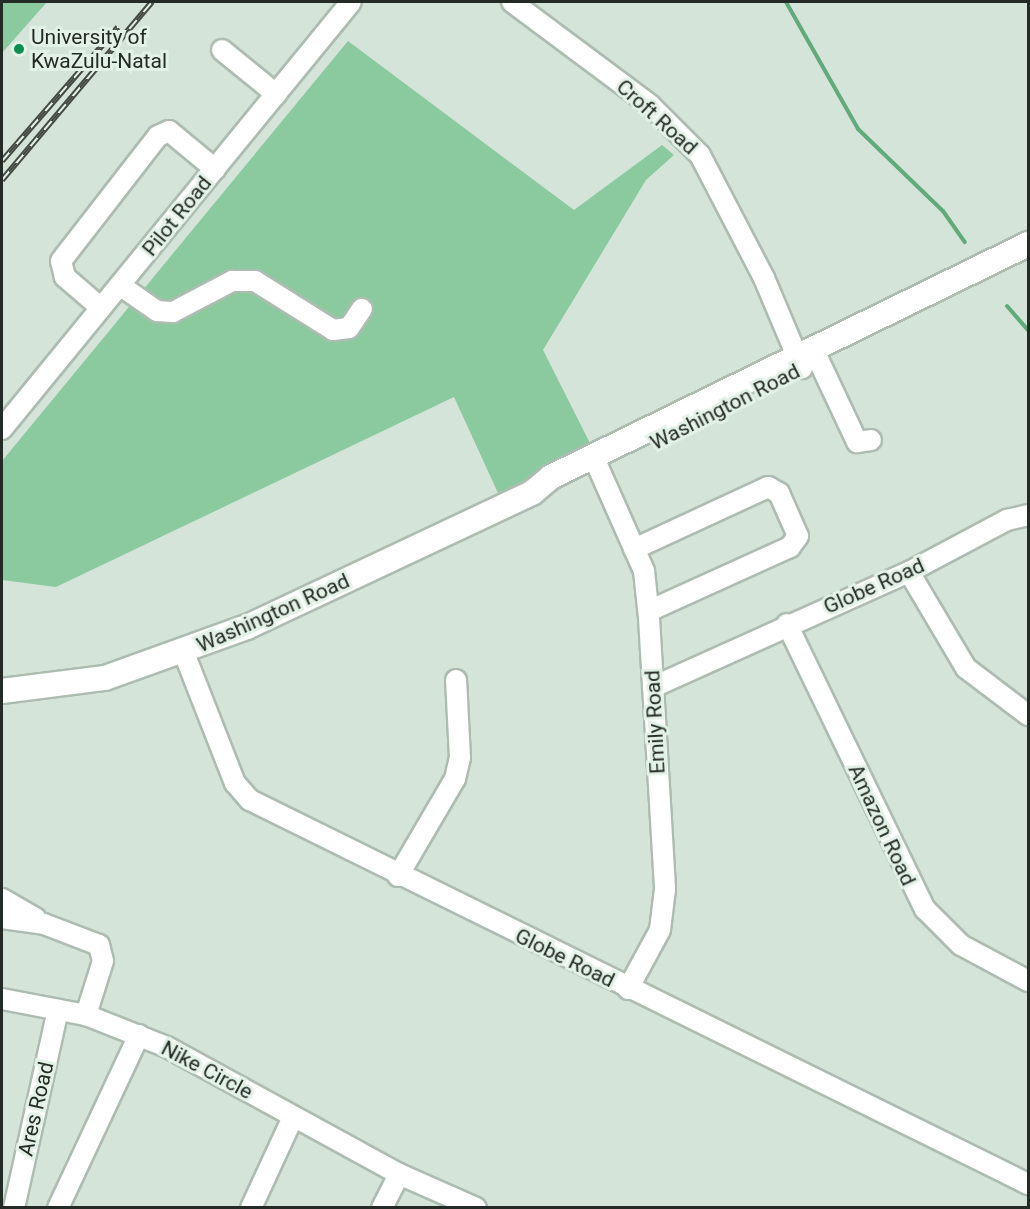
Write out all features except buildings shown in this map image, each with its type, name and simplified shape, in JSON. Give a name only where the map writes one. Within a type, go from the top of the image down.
[{"type":"main road","name":"Washington Road","points":[[2,691],[83,683],[184,653],[597,465],[805,361],[910,303],[1029,244]]},
{"type":"street","name":"Pilot Road","points":[[2,429],[351,2]]},
{"type":"street","name":"Croft Road","points":[[512,2],[650,105],[700,155],[805,361],[857,442],[871,440]]},
{"type":"street","points":[[222,50],[276,94]]},
{"type":"street","points":[[102,308],[65,277],[60,261],[158,136],[169,131],[215,169]]},
{"type":"street","points":[[121,286],[157,311],[173,312],[232,281],[255,281],[333,330],[349,328],[362,309]]},
{"type":"street","name":"Emily Road","points":[[597,465],[644,571],[649,612],[664,911],[653,945],[628,989]]},
{"type":"street","points":[[634,549],[768,487],[779,493],[798,536],[790,548],[649,612]]},
{"type":"street","name":"Globe Road","points":[[653,687],[787,624],[909,572],[1007,520],[1029,515]]},
{"type":"street","points":[[909,572],[966,668],[1029,715]]},
{"type":"street","name":"Amazon Road","points":[[787,624],[925,909],[961,945],[1029,981]]},
{"type":"street","name":"Globe Road","points":[[184,653],[243,794],[398,876],[1029,1184]]},
{"type":"street","points":[[398,876],[455,779],[460,758],[456,680]]},
{"type":"street","points":[[2,899],[44,924]]},
{"type":"street","points":[[2,918],[44,924],[89,938],[102,949],[101,974],[86,1015]]},
{"type":"street","name":"Nike Circle","points":[[2,999],[86,1015],[194,1059],[293,1117],[399,1174],[476,1208]]},
{"type":"street","name":"Ares Road","points":[[14,1208],[58,1010]]},
{"type":"street","points":[[58,1208],[138,1035]]},
{"type":"street","points":[[251,1208],[293,1117]]},
{"type":"street","points":[[382,1208],[399,1174]]},
{"type":"green space","points":[[2,2],[47,2],[2,53]]},
{"type":"green space","points":[[348,41],[574,210],[662,145],[674,155],[646,180],[543,350],[593,449],[498,493],[454,397],[56,587],[2,580],[2,461]]},
{"type":"waterway","points":[[786,2],[858,129],[943,211],[965,242]]},
{"type":"waterway","points":[[1007,306],[1028,330]]},
{"type":"railway","points":[[2,180],[152,2]]},
{"type":"railway","points":[[2,161],[118,27]]},
{"type":"place","name":"University of KwaZulu-Natal","points":[[19,49]]}]
